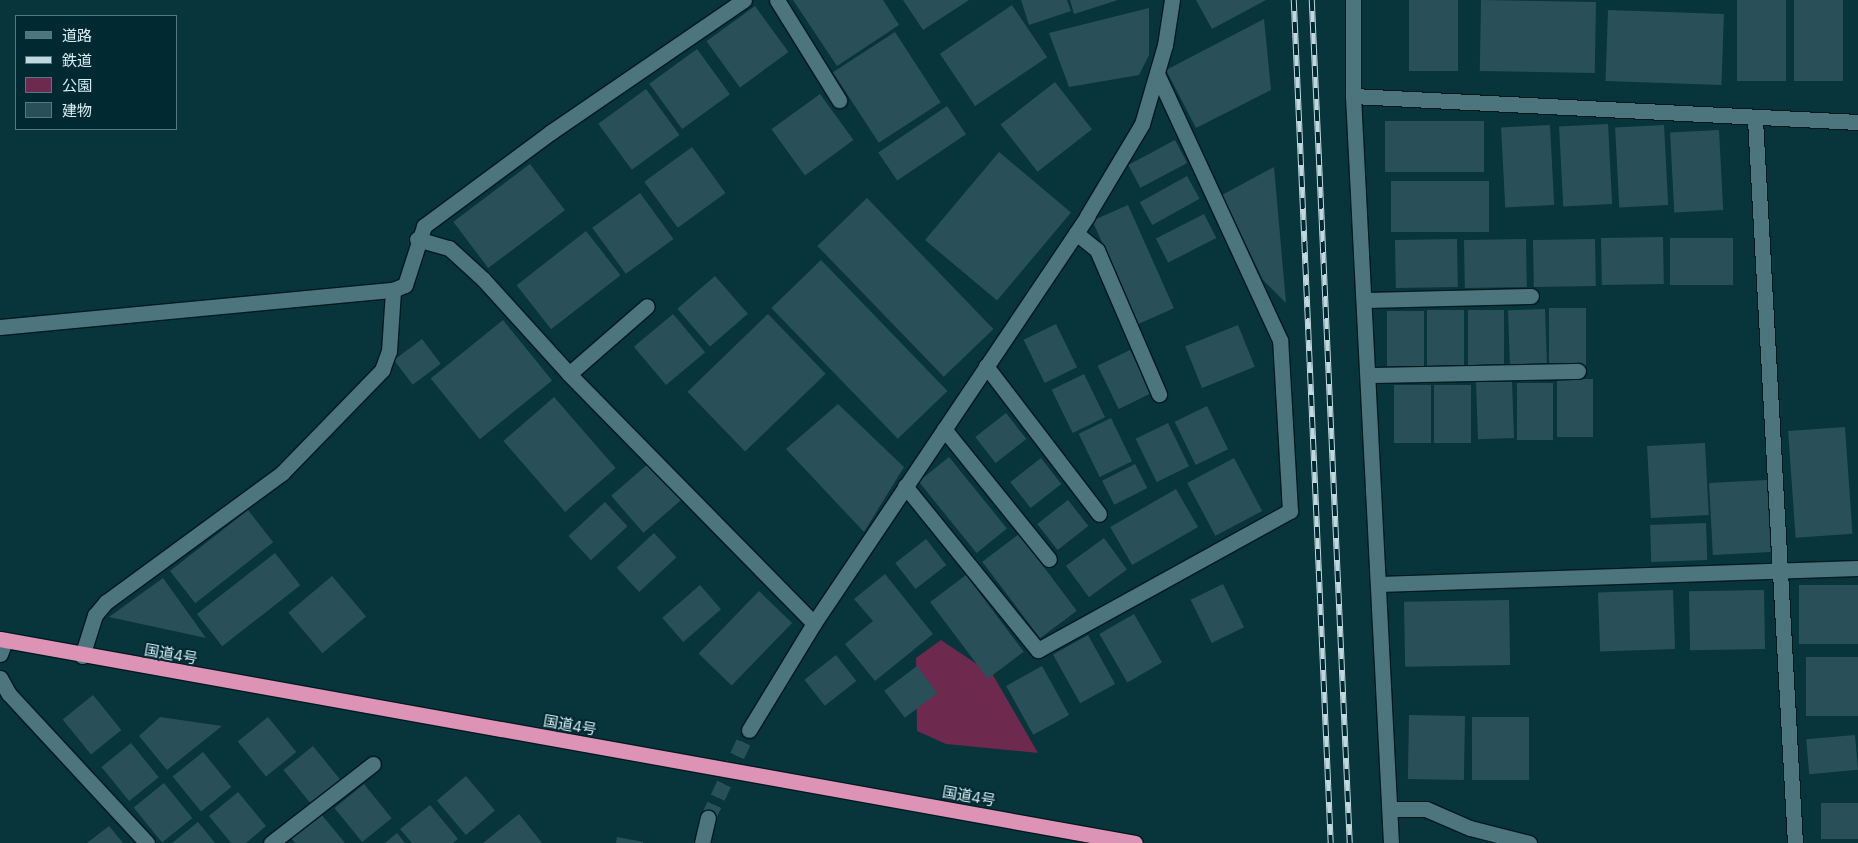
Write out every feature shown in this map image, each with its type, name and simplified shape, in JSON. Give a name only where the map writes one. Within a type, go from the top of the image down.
[{"type":"highway","name":"国道4号","points":[[2,645],[82,656],[1135,843]]},
{"type":"street","points":[[0,327],[393,290],[405,285],[417,239],[424,226],[551,132],[744,0]]},
{"type":"street","points":[[777,0],[840,100]]},
{"type":"street","points":[[749,730],[814,623],[1076,232],[1142,124],[1166,45],[1172,0]]},
{"type":"street","points":[[1352,0],[1353,96],[1391,843]]},
{"type":"street","points":[[905,486],[1038,650],[1290,511],[1280,340],[1157,74]]},
{"type":"street","points":[[1353,96],[1858,122]]},
{"type":"street","points":[[1755,118],[1795,843]]},
{"type":"street","points":[[1076,232],[1097,250],[1159,394]]},
{"type":"street","points":[[417,239],[449,248],[483,279],[569,374],[814,623]]},
{"type":"street","points":[[82,656],[95,615],[106,602],[282,472],[382,370],[388,351],[393,290]]},
{"type":"street","points":[[1364,300],[1531,296]]},
{"type":"street","points":[[569,374],[647,306]]},
{"type":"street","points":[[986,366],[1099,514]]},
{"type":"street","points":[[1368,375],[1578,371]]},
{"type":"street","points":[[944,429],[1049,559]]},
{"type":"street","points":[[1379,584],[1858,568]]},
{"type":"street","points":[[0,678],[9,694],[147,843]]},
{"type":"street","points":[[271,843],[373,764]]},
{"type":"street","points":[[1390,809],[1426,809],[1470,828],[1529,843]]},
{"type":"street","points":[[702,843],[708,818]]},
{"type":"green space","points":[[941,640],[993,675],[1038,753],[946,744],[917,731],[916,658]]},
{"type":"building","points":[[793,0],[883,0],[899,25],[837,66]]},
{"type":"building","points":[[903,0],[969,0],[923,30]]},
{"type":"building","points":[[1021,0],[1067,0],[1071,11],[1029,25]]},
{"type":"building","points":[[1070,0],[1118,0],[1074,14]]},
{"type":"building","points":[[1196,0],[1266,0],[1212,29]]},
{"type":"building","points":[[1409,0],[1458,0],[1458,71],[1409,71]]},
{"type":"building","points":[[1481,0],[1596,2],[1595,73],[1480,71]]},
{"type":"building","points":[[1737,0],[1786,0],[1786,81],[1737,81]]},
{"type":"building","points":[[1794,0],[1843,0],[1843,81],[1794,81]]},
{"type":"building","points":[[1012,5],[1047,57],[975,106],[940,54]]},
{"type":"building","points":[[755,6],[789,52],[740,87],[706,41]]},
{"type":"building","points":[[1149,8],[1149,55],[1139,75],[1069,87],[1049,33]]},
{"type":"building","points":[[1608,10],[1724,14],[1721,85],[1606,81]]},
{"type":"building","points":[[1264,19],[1271,90],[1196,128],[1166,70]]},
{"type":"building","points":[[895,32],[941,102],[879,143],[833,72]]},
{"type":"building","points":[[697,49],[730,94],[682,129],[649,84]]},
{"type":"building","points":[[1055,82],[1092,129],[1038,172],[1001,124]]},
{"type":"building","points":[[646,89],[680,135],[632,170],[598,124]]},
{"type":"building","points":[[820,94],[854,140],[805,175],[771,129]]},
{"type":"building","points":[[947,106],[966,134],[897,181],[878,152]]},
{"type":"building","points":[[1385,121],[1484,121],[1484,172],[1385,172]]},
{"type":"building","points":[[1608,124],[1612,204],[1563,206],[1559,127]]},
{"type":"building","points":[[1550,125],[1554,205],[1505,207],[1501,128]]},
{"type":"building","points":[[1664,125],[1668,205],[1619,207],[1615,128]]},
{"type":"building","points":[[1719,130],[1723,210],[1674,212],[1670,133]]},
{"type":"building","points":[[1175,140],[1187,163],[1140,188],[1128,165]]},
{"type":"building","points":[[692,147],[726,193],[678,228],[644,182]]},
{"type":"building","points":[[999,152],[1071,212],[997,301],[925,240]]},
{"type":"building","points":[[530,164],[565,210],[488,268],[453,222]]},
{"type":"building","points":[[1274,167],[1286,303],[1263,280],[1222,195]]},
{"type":"building","points":[[1187,176],[1200,199],[1152,225],[1140,202]]},
{"type":"building","points":[[1391,181],[1489,181],[1489,232],[1391,232]]},
{"type":"building","points":[[640,193],[674,239],[626,274],[592,228]]},
{"type":"building","points":[[867,198],[993,329],[944,377],[817,246]]},
{"type":"building","points":[[1128,205],[1174,308],[1138,324],[1092,221]]},
{"type":"building","points":[[1204,214],[1216,238],[1168,263],[1156,239]]},
{"type":"building","points":[[586,231],[620,275],[551,329],[517,285]]},
{"type":"building","points":[[1663,237],[1664,284],[1602,285],[1601,238]]},
{"type":"building","points":[[1670,238],[1733,238],[1733,285],[1670,285]]},
{"type":"building","points":[[1457,239],[1458,287],[1396,288],[1395,240]]},
{"type":"building","points":[[1526,239],[1527,287],[1465,288],[1464,240]]},
{"type":"building","points":[[1595,239],[1596,286],[1534,287],[1533,240]]},
{"type":"building","points":[[821,260],[947,391],[898,439],[771,308]]},
{"type":"building","points":[[715,276],[748,314],[710,347],[677,309]]},
{"type":"building","points":[[1549,308],[1586,308],[1586,366],[1549,366]]},
{"type":"building","points":[[1545,309],[1547,366],[1510,367],[1508,310]]},
{"type":"building","points":[[1427,310],[1464,310],[1464,368],[1427,368]]},
{"type":"building","points":[[1468,310],[1504,310],[1504,368],[1468,368]]},
{"type":"building","points":[[1387,311],[1424,311],[1424,369],[1387,369]]},
{"type":"building","points":[[673,314],[705,352],[666,385],[634,347]]},
{"type":"building","points":[[768,314],[826,374],[745,452],[687,392]]},
{"type":"building","points":[[503,320],[552,381],[480,439],[431,379]]},
{"type":"building","points":[[1056,324],[1077,367],[1045,383],[1024,340]]},
{"type":"building","points":[[1238,325],[1255,367],[1202,388],[1185,346]]},
{"type":"building","points":[[422,339],[441,364],[413,385],[394,360]]},
{"type":"building","points":[[1130,350],[1151,393],[1119,409],[1098,366]]},
{"type":"building","points":[[1084,374],[1105,417],[1073,433],[1052,390]]},
{"type":"building","points":[[1557,379],[1593,379],[1593,437],[1557,437]]},
{"type":"building","points":[[1512,381],[1514,438],[1478,439],[1476,382]]},
{"type":"building","points":[[1517,383],[1553,383],[1553,440],[1517,440]]},
{"type":"building","points":[[1394,385],[1431,385],[1431,443],[1394,443]]},
{"type":"building","points":[[1434,385],[1471,385],[1471,443],[1434,443]]},
{"type":"building","points":[[554,397],[616,468],[565,512],[503,441]]},
{"type":"building","points":[[838,404],[904,467],[864,532],[786,449]]},
{"type":"building","points":[[1207,406],[1228,449],[1196,465],[1175,422]]},
{"type":"building","points":[[1006,413],[1026,439],[996,463],[975,437]]},
{"type":"building","points":[[1111,418],[1132,461],[1100,477],[1079,434]]},
{"type":"building","points":[[1168,423],[1189,466],[1157,482],[1136,439]]},
{"type":"building","points":[[1845,427],[1852,534],[1796,538],[1788,431]]},
{"type":"building","points":[[1705,443],[1709,515],[1651,518],[1647,446]]},
{"type":"building","points":[[949,457],[1007,528],[977,553],[919,482]]},
{"type":"building","points":[[1041,458],[1061,484],[1031,508],[1010,482]]},
{"type":"building","points":[[1234,458],[1262,511],[1215,536],[1187,483]]},
{"type":"building","points":[[649,463],[681,500],[643,533],[611,496]]},
{"type":"building","points":[[1135,464],[1147,488],[1114,505],[1102,481]]},
{"type":"building","points":[[1767,480],[1771,552],[1713,555],[1709,483]]},
{"type":"building","points":[[1176,489],[1198,527],[1132,565],[1110,527]]},
{"type":"building","points":[[1068,500],[1088,526],[1058,550],[1037,524]]},
{"type":"building","points":[[605,502],[628,526],[591,560],[568,536]]},
{"type":"building","points":[[248,510],[273,542],[195,603],[170,571]]},
{"type":"building","points":[[1706,523],[1707,560],[1651,562],[1650,525]]},
{"type":"building","points":[[654,533],[677,557],[639,592],[617,568]]},
{"type":"building","points":[[1019,534],[1077,611],[1040,638],[982,562]]},
{"type":"building","points":[[1104,538],[1127,570],[1089,597],[1066,566]]},
{"type":"building","points":[[926,539],[946,565],[916,589],[895,563]]},
{"type":"building","points":[[275,553],[300,585],[222,646],[197,614]]},
{"type":"building","points":[[885,574],[933,634],[875,681],[845,644],[873,621],[854,599]]},
{"type":"building","points":[[966,575],[1024,652],[988,679],[930,602]]},
{"type":"building","points":[[332,576],[366,617],[322,653],[288,613]]},
{"type":"building","points":[[163,578],[206,638],[109,617]]},
{"type":"building","points":[[1223,584],[1244,627],[1212,643],[1191,600]]},
{"type":"building","points":[[700,585],[721,609],[683,642],[662,618]]},
{"type":"building","points":[[1799,585],[1858,585],[1858,644],[1799,644]]},
{"type":"building","points":[[1673,590],[1675,649],[1600,652],[1598,593]]},
{"type":"building","points":[[1764,590],[1765,649],[1690,650],[1689,591]]},
{"type":"building","points":[[759,591],[792,623],[732,686],[699,654]]},
{"type":"building","points":[[1509,600],[1510,665],[1405,667],[1404,602]]},
{"type":"building","points":[[1134,614],[1162,662],[1127,682],[1099,634]]},
{"type":"building","points":[[1088,635],[1115,684],[1080,703],[1053,654]]},
{"type":"building","points":[[836,655],[856,681],[825,706],[804,680]]},
{"type":"building","points":[[1806,657],[1858,657],[1858,716],[1806,716]]},
{"type":"building","points":[[917,666],[937,693],[905,718],[884,691]]},
{"type":"building","points":[[1042,666],[1069,715],[1033,735],[1006,686]]},
{"type":"building","points":[[93,695],[121,730],[91,755],[63,720]]},
{"type":"building","points":[[1409,715],[1465,716],[1464,780],[1408,779]]},
{"type":"building","points":[[160,717],[222,726],[167,770],[139,736]]},
{"type":"building","points":[[268,717],[296,752],[266,777],[238,742]]},
{"type":"building","points":[[1472,717],[1529,717],[1529,780],[1472,780]]},
{"type":"building","points":[[1855,735],[1858,770],[1809,774],[1806,739]]},
{"type":"building","points":[[131,743],[159,777],[129,801],[101,767]]},
{"type":"building","points":[[313,746],[341,780],[311,804],[283,770]]},
{"type":"building","points":[[203,752],[231,787],[201,812],[173,777]]},
{"type":"building","points":[[466,776],[495,810],[466,835],[437,800]]},
{"type":"building","points":[[164,783],[192,818],[162,843],[134,808]]},
{"type":"building","points":[[364,784],[392,818],[362,842],[334,808]]},
{"type":"building","points":[[238,792],[266,826],[246,843],[231,843],[209,816]]},
{"type":"building","points":[[1821,803],[1858,803],[1858,839],[1821,839]]},
{"type":"building","points":[[430,805],[458,839],[453,843],[412,843],[400,829]]},
{"type":"building","points":[[321,814],[345,843],[295,843],[291,838]]},
{"type":"building","points":[[519,814],[542,843],[483,843]]},
{"type":"building","points":[[198,822],[215,843],[172,843]]},
{"type":"building","points":[[109,826],[123,843],[87,843]]},
{"type":"building","points":[[397,833],[405,843],[385,843]]},
{"type":"building","points":[[617,837],[643,842],[643,843],[616,843]]},
{"type":"tunnel","points":[[708,818],[749,730]]},
{"type":"railway","points":[[1294,0],[1331,843]]},
{"type":"railway","points":[[1312,0],[1350,843]]}]
